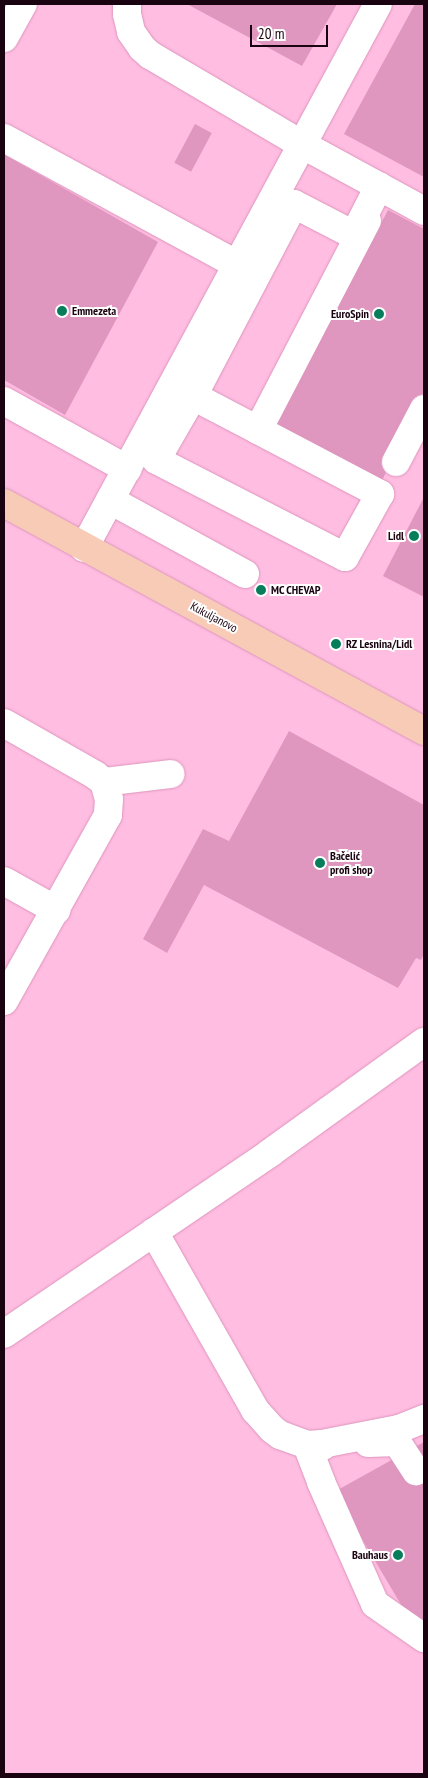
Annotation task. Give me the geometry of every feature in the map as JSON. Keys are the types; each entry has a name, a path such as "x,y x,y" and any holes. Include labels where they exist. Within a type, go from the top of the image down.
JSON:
{"main road":[{"name":"Kukuljanovo","path":"4,503 424,731"}],"street":[{"path":"4,38 23,4"},
{"path":"127,4 131,32 150,55 303,145 424,211"},
{"path":"183,391 380,494 345,557 156,460 183,391 238,265 378,4"},
{"path":"4,138 238,265"},
{"path":"84,548 127,469 183,391 294,204 354,235 381,188"},
{"path":"258,430 381,188"},
{"path":"4,401 127,469"},
{"path":"396,462 424,409"},
{"path":"110,500 245,574"},
{"path":"4,723 57,752 104,782 171,774"},
{"path":"4,1001 108,815 109,799 104,782"},
{"path":"4,881 56,910"},
{"path":"4,1334 154,1232 424,1042"},
{"path":"154,1232 255,1410 272,1429 280,1435 307,1445 337,1448 397,1442 416,1471"},
{"path":"307,1445 351,1440 399,1429 424,1419"},
{"path":"307,1445 321,1482 375,1604 424,1638"}],"shaded area":[{"path":"4,4 424,4 424,1774 4,1774"}],"building":[{"path":"187,4 337,4 302,66"},
{"path":"415,4 424,4 424,177 344,134"},
{"path":"195,124 212,133 191,172 174,163"},
{"name":"Emmezeta","path":"5,155 158,242 65,415 4,380"},
{"name":"EuroSpin","path":"388,210 424,229 424,400 380,484 274,429"},
{"name":"Lidl","path":"424,497 424,597 383,576"},
{"name":"Bačelić profi shop","path":"289,731 424,805 424,954 421,960 416,958 398,988 204,885 167,953 143,939 203,829 229,841"},
{"name":"Bauhaus","path":"424,1442 424,1630 409,1618 334,1492"}],"place":[{"name":"Emmezeta","path":"62,311"},
{"name":"EuroSpin","path":"379,314"},
{"name":"Lidl","path":"414,536"},
{"name":"MC CHEVAP","path":"261,590"},
{"name":"RZ Lesnina/Lidl","path":"336,644"},
{"name":"Bačelić profi shop","path":"320,863"},
{"name":"Bauhaus","path":"398,1555"}]}
